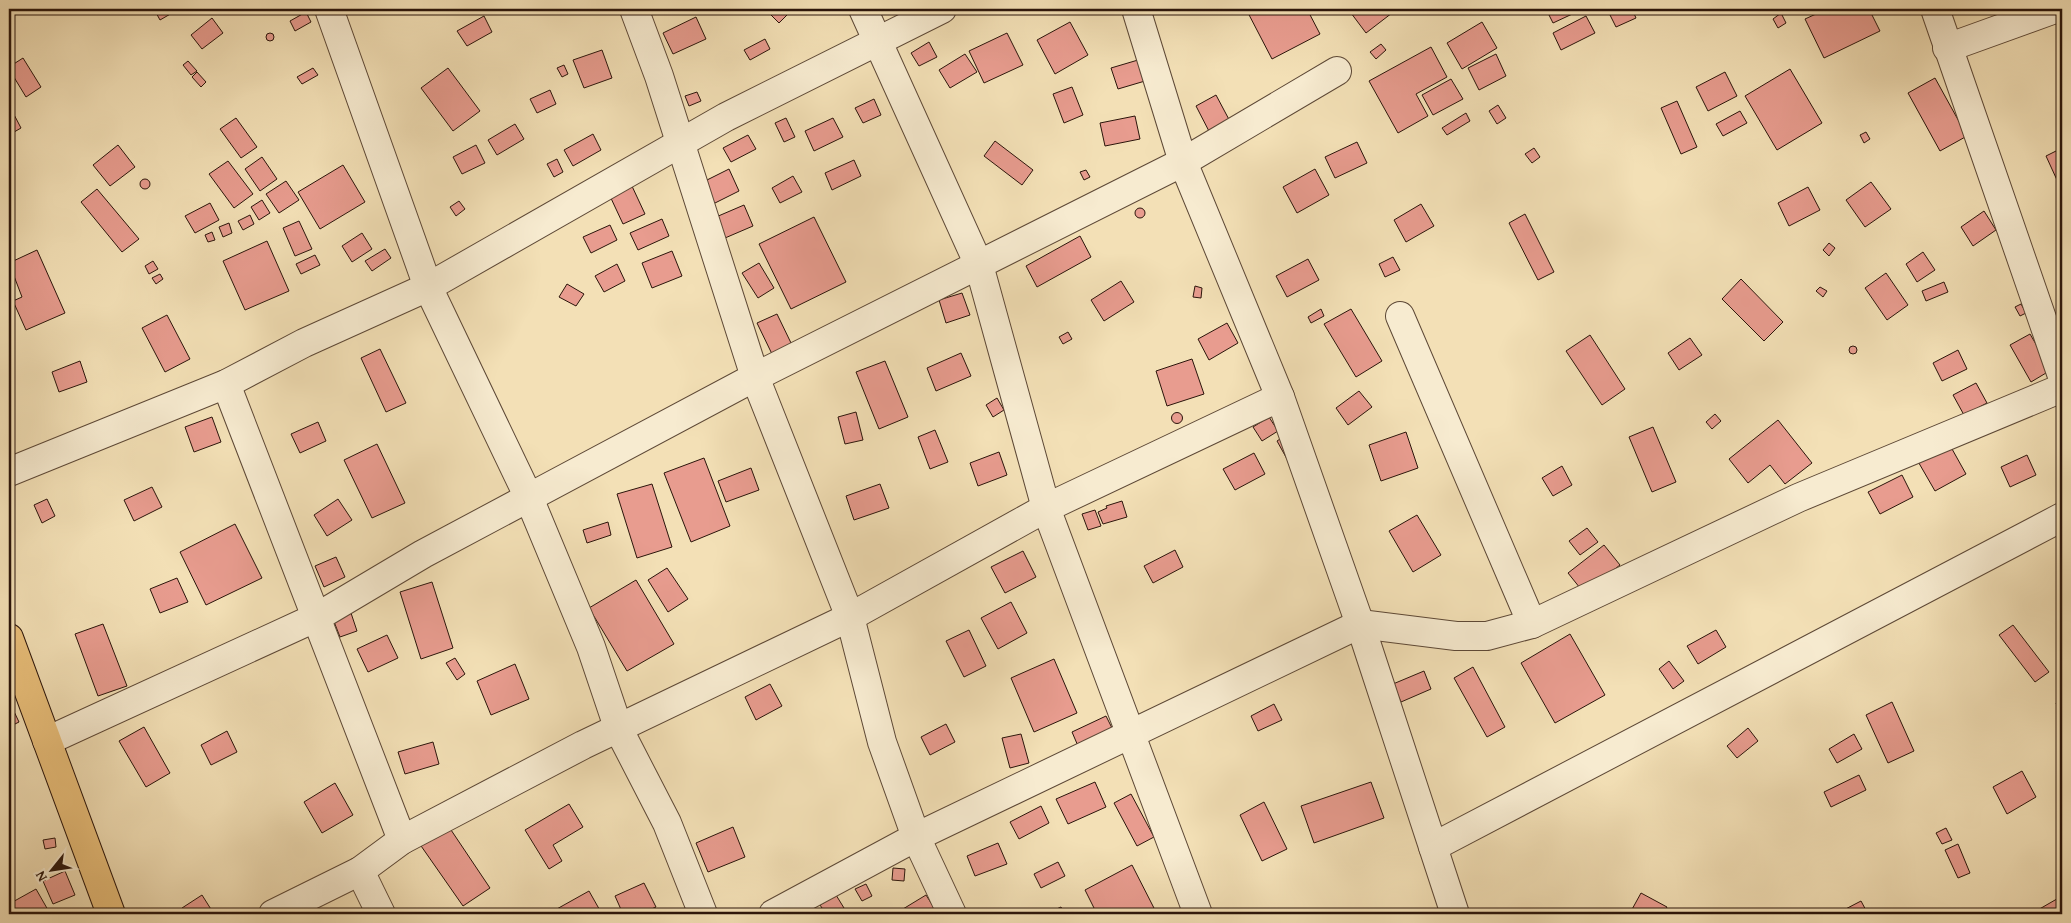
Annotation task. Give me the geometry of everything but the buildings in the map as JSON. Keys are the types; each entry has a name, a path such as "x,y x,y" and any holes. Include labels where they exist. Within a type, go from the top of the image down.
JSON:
{"highway":[{"path":"9,638 111,914"}],"street":[{"path":"329,9 428,287 528,498 591,647 620,730 667,823 702,914"},
{"path":"634,9 659,76 755,377 850,617 882,742 916,838 952,914"},
{"path":"863,9 979,265 1046,508 1198,914"},
{"path":"9,472 226,384 304,343 428,287 726,117 942,9"},
{"path":"1136,9 1183,162 1280,397 1360,624 1454,914"},
{"path":"1935,9 2062,376"},
{"path":"1947,48 2055,9"},
{"path":"47,741 317,617 423,554 755,377 1183,162 1337,71"},
{"path":"1400,316 1532,624"},
{"path":"226,384 402,840"},
{"path":"774,914 916,838 1360,624 1464,636 1487,636 1532,624 1798,498 2062,388"},
{"path":"273,914 360,871 402,840 583,745 620,730 850,617 1046,508 1280,397"},
{"path":"1433,847 2062,517"},
{"path":"360,871 381,914"}]}
